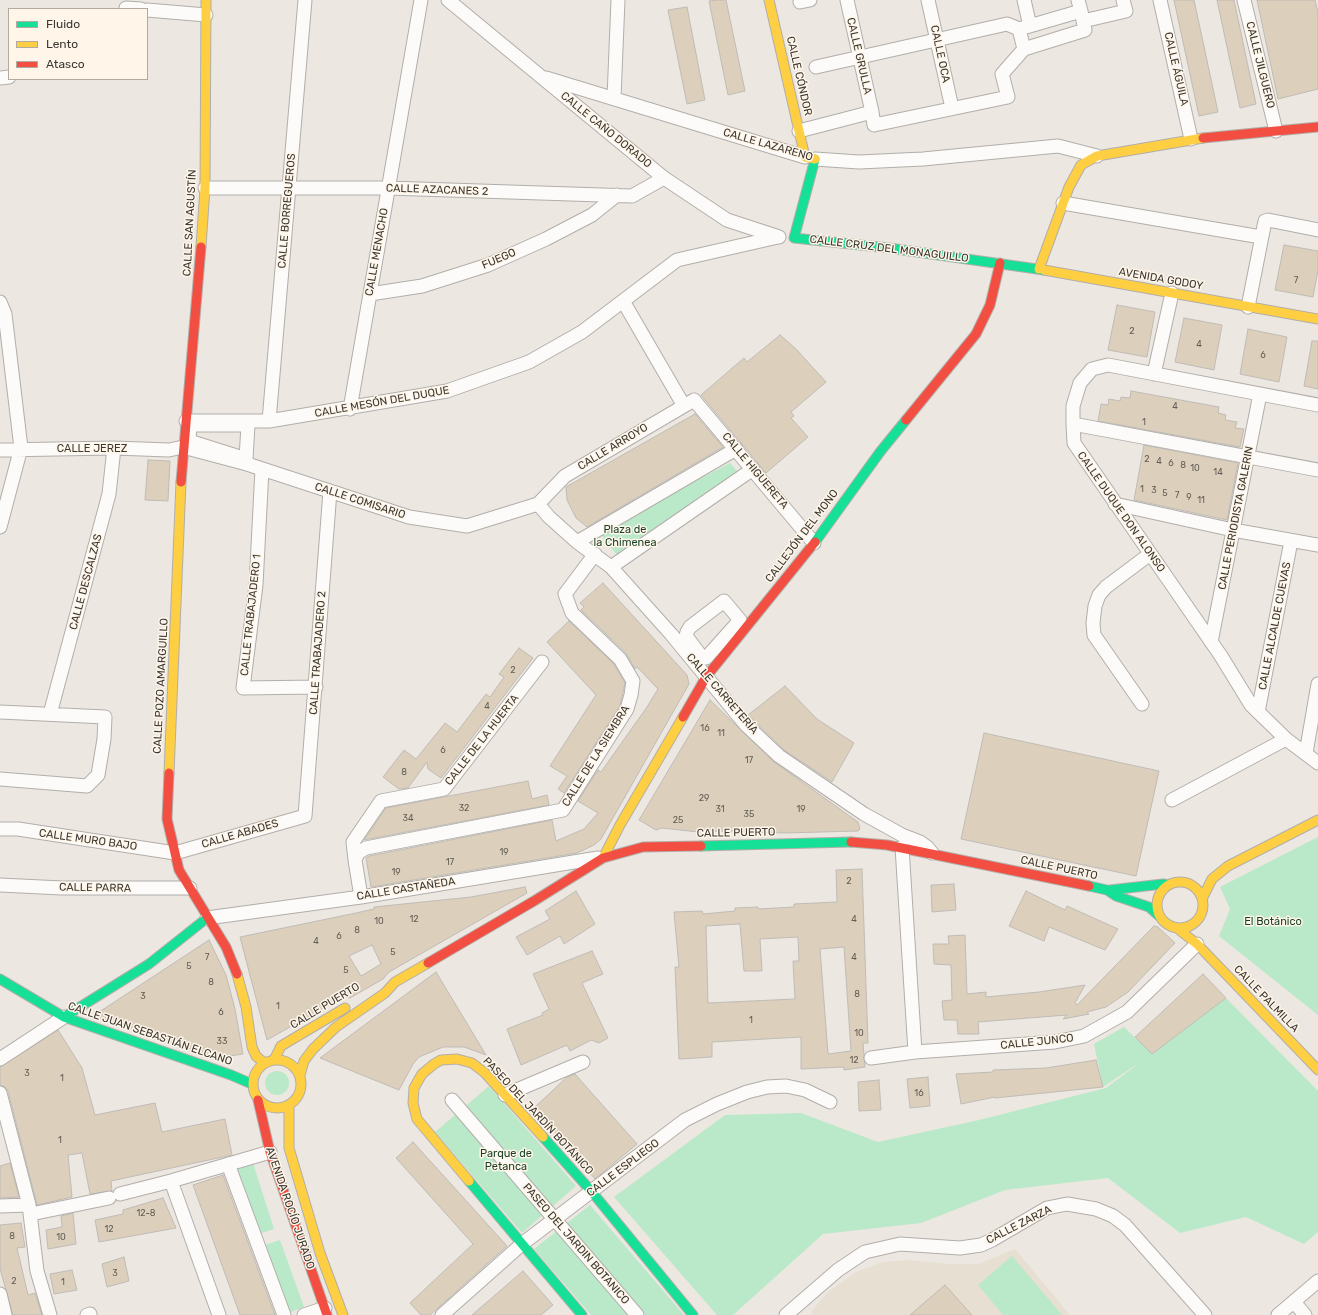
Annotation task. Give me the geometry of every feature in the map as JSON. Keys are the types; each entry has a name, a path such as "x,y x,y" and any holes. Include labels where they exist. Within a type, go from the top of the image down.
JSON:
{"street":[{"name":"CALLE SAN AGUSTÍN","path":"186,444 186,421 193,357 205,188 206,0"},
{"name":"CALLE BORREGUEROS","path":"269,421 305,0"},
{"name":"CALLE MENACHO","path":"350,409 421,0"},
{"name":"CALLE CAÑO DORADO","path":"448,0 664,178 727,220 778,237"},
{"path":"614,98 618,0"},
{"name":"CALLE CÓNDOR","path":"769,0 799,131 810,158"},
{"name":"CALLE GRULLA","path":"847,0 872,112"},
{"name":"CALLE OCA","path":"928,0 952,108"},
{"path":"1024,0 1024,49"},
{"path":"816,67 1007,24 1025,27 1081,11 1126,11 1123,0"},
{"name":"CALLE ÁGUILA","path":"1160,0 1191,139"},
{"name":"CALLE JILGUERO","path":"1244,0 1276,131"},
{"path":"126,6 136,8"},
{"path":"148,10 206,15"},
{"path":"799,131 872,112 874,125 1008,96 1002,74 1024,49 1085,30 1081,11"},
{"name":"CALLE LAZARENO","path":"541,76 810,158 859,162 923,159 1058,146 1097,156"},
{"path":"1039,269 1069,187 1081,165 1097,156 1191,139 1318,127"},
{"path":"794,238 810,158"},
{"name":"CALLE AZACANES 2","path":"205,188 388,188 632,196 664,178"},
{"name":"FUEGO","path":"370,294 422,286 488,265 546,239 585,218 617,195"},
{"path":"1063,203 1261,237"},
{"path":"1248,307 1263,224 1268,220 1318,230"},
{"name":"CALLE CRUZ DEL MONAGUILLO","path":"778,237 1000,263"},
{"name":"CALLE MESÓN DEL DUQUE","path":"186,421 269,421 350,409 448,391 529,362 582,332 677,260 778,237"},
{"name":"AVENIDA GODOY","path":"1000,263 1318,319"},
{"name":"CALLEJÓN DEL MONO","path":"603,858 620,825 706,677 814,543 880,452 976,334 990,305 1000,263"},
{"path":"1154,374 1172,293"},
{"name":"CALLE HIGUERETA","path":"623,301 689,403 736,449 814,543"},
{"path":"0,302 5,314 21,448 0,527"},
{"name":"CALLE DUQUE DON ALONSO","path":"1318,405 1108,365 1092,369 1080,383 1074,406 1073,424 1074,443 1211,642 1251,705 1286,739 1318,763"},
{"name":"CALLE PERIODISTA GALERIN","path":"1211,642 1260,394"},
{"name":"CALLE ARROYO","path":"538,504 565,476 689,403"},
{"path":"1073,424 1318,470"},
{"path":"190,425 248,425 246,458 186,444 190,425"},
{"name":"CALLE JEREZ","path":"0,450 21,448 114,448 169,450 186,444"},
{"name":"CALLE COMISARIO","path":"186,444 409,517 467,526 538,504"},
{"name":"CALLE POZO AMARGUILLO","path":"186,444 167,819 179,870 226,947 236,971 246,1007 252,1047 256,1056 264,1063"},
{"name":"CALLE DESCALZAS","path":"50,714 109,494 114,448"},
{"path":"577,542 736,449"},
{"name":"CALLE TRABAJADERO 1","path":"262,469 256,585 243,688 316,687"},
{"path":"611,567 753,469"},
{"name":"CALLE TRABAJADERO 2","path":"305,816 330,491"},
{"name":"CALLE CARRETERÍA","path":"538,504 549,517 577,542 611,567 671,634 746,725 779,756 864,814 902,835 927,846 932,853"},
{"path":"1116,504 1233,530 1318,545"},
{"name":"CALLE ALCALDE CUEVAS","path":"1258,712 1291,541"},
{"name":"CALLE DE LA SIEMBRA","path":"355,860 358,853 366,848 563,810 627,709 633,680 620,659 572,614 565,594 594,554"},
{"path":"1142,704 1094,635 1093,623 1095,606 1099,595 1106,587 1150,554"},
{"path":"671,634 728,592 752,620"},
{"name":"CALLE DE LA HUERTA","path":"355,860 353,842 381,801 444,789 542,662"},
{"path":"1306,753 1318,684"},
{"path":"0,712 105,717 104,739 98,775 87,786 0,779"},
{"path":"1172,800 1286,739"},
{"name":"CALLE ABADES","path":"175,853 305,816"},
{"path":"1202,897 1212,879 1228,866 1318,820"},
{"path":"620,825 625,838 643,847"},
{"name":"CALLE MURO BAJO","path":"0,829 18,829 175,853"},
{"name":"CALLE PUERTO","path":"274,1060 281,1046 381,986 395,982 534,901 603,858 643,847 855,842 902,847 1107,890 1163,884 1168,885"},
{"path":"902,847 915,1052"},
{"name":"CALLE CASTAÑEDA","path":"207,918 360,897 603,858"},
{"path":"355,860 360,897"},
{"path":"1206,872 1222,865 1228,866"},
{"path":"1195,876 1168,885 1163,889 1157,901 1159,916 1170,926 1184,928 1196,923"},
{"path":"1181,881 1195,886 1202,897 1203,911 1196,923 1197,944"},
{"name":"CALLE PARRA","path":"0,885 62,888 190,888"},
{"name":"CALLE PUERTO","path":"1107,890 1116,896 1148,906 1159,916"},
{"path":"0,1059 149,964 207,918"},
{"name":"CALLE PALMILLA","path":"1177,928 1197,944 1318,1070"},
{"name":"CALLE JUNCO","path":"871,1058 915,1052 1055,1042 1084,1036 1127,1012 1197,944"},
{"name":"CALLE JUAN SEBASTIÁN ELCANO","path":"0,979 64,1017 231,1075 252,1084"},
{"name":"CALLE PUERTO","path":"300,1075 304,1061 313,1049 336,1027 384,993 395,982"},
{"name":"PASEO DEL JARDÍN BOTÁNICO","path":"582,1315 417,1119 413,1103 414,1088 422,1074 434,1064 449,1059 465,1060 479,1067 592,1192 693,1315"},
{"path":"274,1060 290,1063 300,1075 301,1088 299,1095 290,1105 276,1108 270,1107 258,1100 252,1084 258,1069 264,1063 274,1060"},
{"path":"505,1095 584,1062"},
{"name":"CALLE ESPLIEGO","path":"442,1315 522,1244 685,1120 717,1104 747,1092 767,1087 786,1086 805,1090 830,1102"},
{"path":"0,1093 30,1210 37,1271 50,1315"},
{"name":"AVENIDA ROCÍO JURADO","path":"258,1100 270,1152 326,1312"},
{"name":"PASEO DEL JARDIN BOTANICO","path":"452,1100 637,1315"},
{"name":"AVENIDA ROCÍO JURADO","path":"290,1105 289,1148 320,1253 343,1315"},
{"path":"0,1206 30,1210 114,1196 270,1152"},
{"path":"228,1164 284,1315"},
{"path":"171,1181 219,1315"},
{"name":"CALLE ZARZA","path":"793,1313 838,1270 865,1252 900,1244 960,1248 981,1245 1047,1208 1067,1204 1096,1209 1113,1216 1124,1225 1206,1315"},
{"path":"1278,1315 1318,1281"},
{"path":"0,1294 5,1315"},
{"path":"1294,1302 1305,1315"},
{"path":"304,1315 326,1312"}],"shaded area":[{"path":"1015,1249 1070,1315 814,1315 811,1312 828,1292 856,1272 883,1262 907,1260 950,1264 979,1264"}],"green space":[{"name":"Plaza de la Chimenea","path":"730,463 737,471 620,559 599,532"},
{"name":"El Botánico","path":"1318,837 1318,1015 1219,936 1230,909 1220,887"},
{"path":"1226,998 1318,1091 1318,1232 1304,1244 1246,1217 1180,1233 1108,1178 1005,1190 921,1223 823,1234 733,1315 717,1315 614,1197 725,1115 801,1113 878,1142 979,1120 1106,1088 1142,1061 1103,1087 1094,1044 1124,1027 1152,1054"},
{"path":"277,1071 286,1074 289,1083 286,1092 277,1095 268,1092 265,1083 268,1074"},
{"name":"Parque de Petanca","path":"489,1086 576,1186 522,1233 435,1132"},
{"path":"253,1163 274,1229 256,1235 236,1169"},
{"path":"590,1205 684,1315 591,1315 534,1249"},
{"path":"280,1240 304,1307 286,1314 262,1246"},
{"path":"1012,1256 1062,1315 1003,1315 978,1285"}],"building":[{"path":"726,0 745,91 728,95 709,1"},
{"path":"1174,0 1194,0 1218,112 1199,116"},
{"path":"1217,0 1234,0 1256,104 1240,108"},
{"path":"1257,0 1315,0 1318,13 1318,89 1278,99"},
{"path":"687,7 705,100 687,104 668,10"},
{"path":"1284,245 1318,251 1318,270 1313,297 1275,290"},
{"path":"1117,305 1155,312 1147,357 1108,350"},
{"path":"1184,318 1222,325 1214,370 1175,362"},
{"path":"1248,329 1287,337 1279,382 1240,374"},
{"path":"780,335 796,349 826,382 791,412 794,416 791,418 808,437 766,473 701,395 744,358 747,362"},
{"path":"1312,341 1318,341 1318,389 1304,386"},
{"path":"1131,391 1219,407 1218,413 1226,415 1225,420 1237,422 1235,428 1244,429 1240,447 1098,421 1101,404 1108,405 1109,399 1120,401 1121,397 1130,398"},
{"path":"695,414 723,447 587,527 576,518 567,500 566,487"},
{"path":"1144,445 1238,463 1227,520 1134,500"},
{"path":"148,460 170,461 168,501 145,500"},
{"path":"603,583 687,675 689,684 601,839 594,845 577,853 371,887 366,858 369,856 552,820 556,841 584,829 598,813 578,801 598,770 601,772 658,689 637,667 635,669 626,653 581,610 584,607 580,603"},
{"path":"569,621 614,664 625,683 620,706 564,793 558,789 567,776 550,766 596,695 547,642"},
{"path":"519,648 533,658 441,778 428,769 427,762 408,788 399,789 383,777 404,750 416,759 445,723 457,732 486,694 490,697 504,677 499,674"},
{"path":"785,686 817,719 854,743 832,782 784,750 748,715"},
{"path":"710,700 774,762 858,822 860,829 858,831 784,833 724,831 698,832 662,828 656,830 639,820"},
{"path":"984,733 1159,771 1136,876 961,839"},
{"path":"528,781 532,799 547,795 549,805 364,840 386,808"},
{"path":"862,869 868,1043 863,1043 865,1067 844,1070 844,1067 801,1069 801,1037 712,1042 712,1057 679,1059 675,967 679,967 674,912 702,911 703,914 735,911 735,908 758,907 758,909 794,907 794,904 837,902 836,870","holes":["740,924 744,971 762,971 760,939 798,937 799,961 793,961 795,999 708,1003 706,926","844,947 851,1051 828,1054 820,949"]},
{"path":"954,884 956,910 932,912 931,885"},
{"path":"525,887 527,893 389,972 383,979 350,998 345,997 339,999 267,1040 240,937 374,909 374,907 471,897","holes":["372,945 381,964 361,976 349,956"]},
{"path":"576,891 595,924 564,944 560,936 527,955 516,937 550,919 545,911"},
{"path":"1026,891 1065,910 1067,906 1118,929 1105,950 1049,927 1044,941 1009,926"},
{"path":"1154,926 1158,927 1175,943 1128,992 1106,1007 1087,1012 1089,1014 1063,1019 1067,1015 978,1022 979,1034 958,1034 957,1020 944,1020 942,1001 952,1000 951,965 934,964 933,944 949,944 948,936 965,935 967,994 986,992 986,997 1039,992 1085,985 1075,1003 1077,1005"},
{"path":"209,940 226,975 235,1009 243,1054 217,1058 93,1016"},
{"path":"592,951 603,974 582,983 608,1038 599,1043 591,1040 570,1051 567,1045 521,1065 507,1029 543,1015 542,1013 549,1009 533,974"},
{"path":"436,972 486,1055 464,1047 443,1047 419,1057 413,1064 399,1090 320,1058"},
{"path":"1203,974 1226,998 1152,1054 1135,1037"},
{"path":"58,1030 82,1068 95,1115 155,1103 162,1132 225,1119 232,1155 111,1181 112,1191 90,1194 82,1153 68,1155 72,1197 37,1205 8,1091 5,1087 0,1085 0,1067"},
{"path":"1096,1060 1103,1087 995,1097 961,1104 956,1074 993,1072 993,1070 1046,1068"},
{"path":"575,1074 637,1144 595,1179 534,1108 567,1077"},
{"path":"928,1077 930,1106 910,1108 907,1079"},
{"path":"879,1080 881,1110 859,1111 858,1082"},
{"path":"413,1142 507,1246 430,1315 421,1315 410,1303 473,1244 396,1158"},
{"path":"10,1163 19,1197 0,1198 0,1166"},
{"path":"223,1175 275,1315 240,1315 193,1185"},
{"path":"163,1198 176,1228 99,1242 95,1220 123,1214 123,1210"},
{"path":"73,1213 76,1244 48,1249 46,1230 62,1227 61,1216"},
{"path":"21,1223 25,1247 17,1248 28,1295 35,1293 42,1315 13,1315 0,1269 0,1225"},
{"path":"124,1257 129,1281 107,1287 102,1264"},
{"path":"72,1270 77,1290 54,1294 50,1274"},
{"path":"523,1271 553,1305 541,1315 472,1315"},
{"path":"945,1285 972,1315 910,1315"}],"traffic: fast":[{"path":"815,159 794,238 889,248 1044,270"},
{"path":"815,542 880,452 906,420"},
{"path":"701,846 851,842"},
{"path":"1110,890 1163,884 1168,885"},
{"path":"1089,886 1107,890 1116,896 1149,907 1159,916"},
{"path":"64,1017 149,964 207,918"},
{"path":"0,979 64,1017 231,1075 252,1084"},
{"path":"543,1137 592,1192 693,1315"},
{"path":"469,1181 582,1315"}],"traffic: slow":[{"path":"201,247 205,188 206,0"},
{"path":"769,0 805,157 815,159"},
{"path":"1039,269 1069,187 1081,165 1097,156 1203,138"},
{"path":"1044,270 1318,319"},
{"path":"169,773 181,482"},
{"path":"603,858 620,825 683,717"},
{"path":"1203,897 1212,879 1228,866 1318,820"},
{"path":"1185,882 1197,888 1202,896 1203,905 1202,914 1197,922 1189,927 1175,928 1163,922 1158,914 1157,900 1163,888 1171,883 1185,882"},
{"path":"1177,928 1197,944 1318,1070"},
{"path":"300,1075 304,1061 313,1049 336,1027 385,993 395,982 428,963"},
{"path":"237,974 246,1007 252,1047 256,1056 264,1063"},
{"path":"274,1060 281,1046 345,1008"},
{"path":"469,1181 417,1119 413,1103 414,1088 422,1074 434,1064 441,1060 457,1059 472,1063 485,1073 543,1137"},
{"path":"272,1060 282,1060 294,1067 301,1079 301,1084 301,1089 294,1101 282,1108 272,1108 264,1104 257,1097 253,1089 253,1079 257,1071 264,1064 272,1060"},
{"path":"289,1105 289,1148 320,1253 343,1315"}],"traffic: jam":[{"path":"1203,138 1318,127"},
{"path":"181,482 201,247"},
{"path":"906,420 976,334 990,305 1000,263"},
{"path":"683,717 706,677 815,542"},
{"path":"169,773 167,819 179,870 226,947 237,974"},
{"path":"851,842 887,845 1089,886"},
{"path":"428,963 534,901 603,858 643,847 701,846"},
{"path":"258,1100 270,1152 327,1315"}]}
